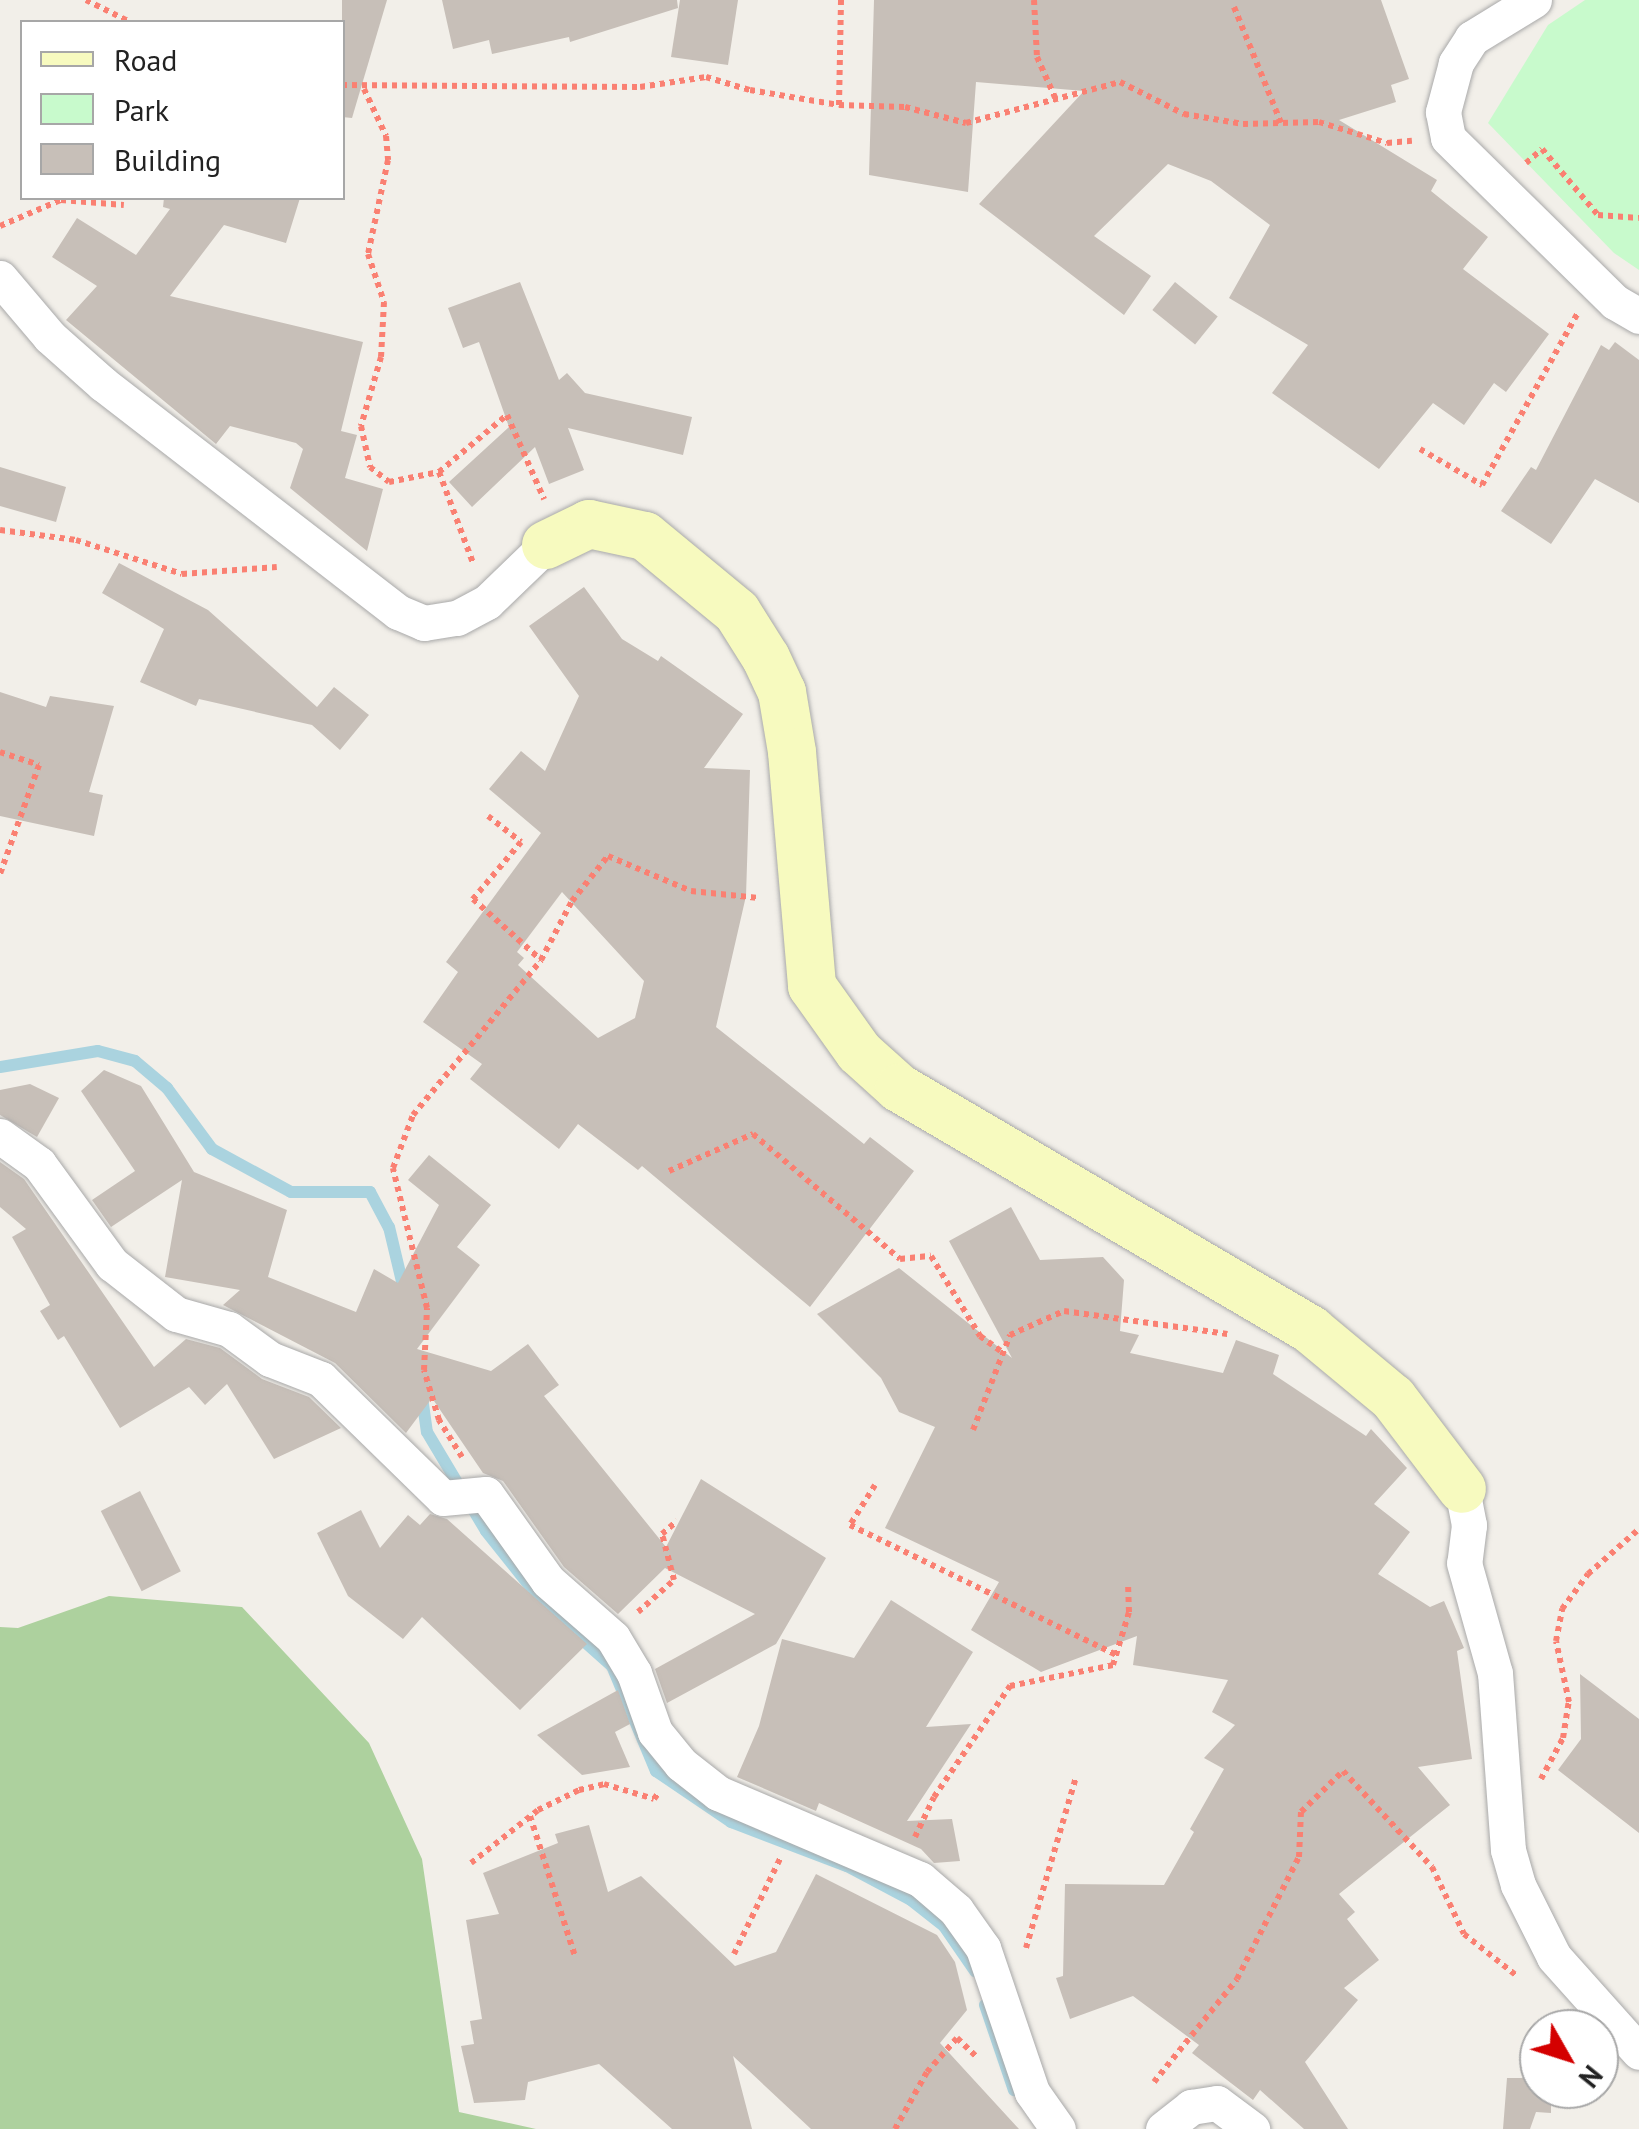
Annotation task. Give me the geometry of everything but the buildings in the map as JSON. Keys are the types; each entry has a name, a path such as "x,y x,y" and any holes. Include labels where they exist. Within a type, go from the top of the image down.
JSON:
{"street":[{"path":"1534,0 1472,38 1456,63 1443,112 1448,138 1595,283 1639,316"},
{"path":"0,278 50,337 103,384 398,612 424,623 457,618 487,602 553,540 589,524 645,536 736,612 782,692 810,974 823,1009 899,1088 1267,1304 1354,1362 1393,1398 1462,1489 1468,1525 1464,1563 1496,1673 1505,1807 1518,1884 1554,1957 1639,2052"},
{"path":"0,1136 39,1164 112,1264 176,1314 229,1329 270,1359 321,1379 443,1498 483,1497 548,1580 611,1636 670,1754 718,1793 900,1870 956,1910 983,1948 1008,2005 1032,2092 1058,2129"},
{"path":"1156,2113 1217,2103 1252,2129"}],"path":[{"path":"86,0 126,20"},
{"path":"839,105 841,0"},
{"path":"1034,0 1037,57 1056,102"},
{"path":"1234,7 1281,123"},
{"path":"345,86 364,89 640,87 706,77 839,105 906,107 966,123 1120,82 1184,114 1340,125 1387,143 1448,138"},
{"path":"364,89 386,136 388,160 368,254 384,302 384,326 361,426 374,476 389,482 439,472 507,415 553,540"},
{"path":"1496,187 1542,150 1598,215 1639,218"},
{"path":"0,226 61,200 124,204"},
{"path":"1420,448 1482,484 1595,283"},
{"path":"439,472 487,602"},
{"path":"0,530 76,540 182,574 334,562"},
{"path":"0,752 38,765 0,874"},
{"path":"488,816 521,842 473,900 542,960"},
{"path":"483,1497 439,1420 424,1370 428,1308 393,1168 414,1116 445,1070 542,960 572,901 608,856 691,891 731,899 805,896"},
{"path":"669,1171 753,1134 900,1259 931,1256 980,1336 1003,1353"},
{"path":"973,1430 1010,1335 1064,1311 1224,1336 1267,1304"},
{"path":"876,1485 850,1525 1116,1656"},
{"path":"611,1636 674,1580 662,1534 677,1521"},
{"path":"1505,1807 1526,1797 1554,1766 1564,1738 1570,1702 1556,1640 1562,1609 1588,1574 1639,1529"},
{"path":"900,1870 934,1798 1010,1686 1113,1665 1129,1612 1128,1583"},
{"path":"1156,2113 1154,2082 1237,1979 1299,1857 1301,1812 1343,1770 1432,1867 1464,1934 1524,1981 1576,1986"},
{"path":"1008,2005 1076,1777"},
{"path":"471,1863 530,1816 578,1790 604,1784 654,1799 663,1788"},
{"path":"530,1816 575,1956"},
{"path":"734,1954 781,1856"},
{"path":"895,2129 927,2072 957,2038 984,2068"}],"green space":[{"path":"1585,0 1639,0 1639,270 1614,253 1488,123 1548,25"},
{"path":"109,1596 242,1607 369,1743 422,1859 459,2112 536,2129 0,2129 0,1627 18,1628"}],"waterway":[{"path":"0,1067 98,1051 135,1061 167,1088 212,1149 291,1192 370,1192 389,1227 405,1294"},
{"path":"422,1397 427,1432 486,1531 548,1609 612,1666 656,1771 731,1822 847,1866 911,1900 944,1926 975,1971"},
{"path":"985,2005 1014,2090"}]}
